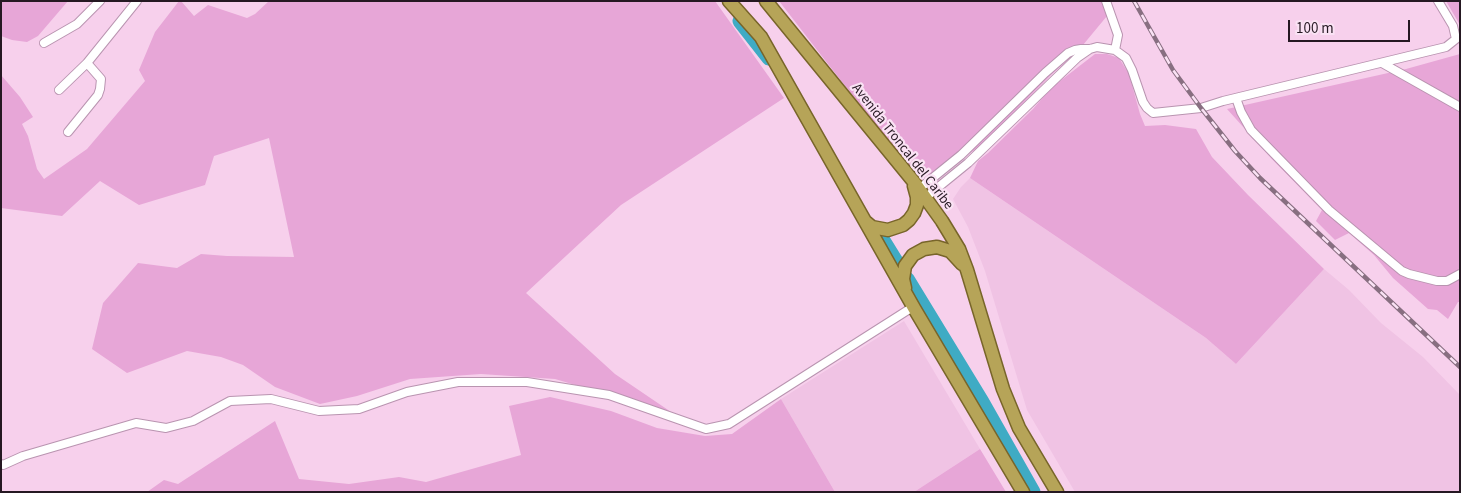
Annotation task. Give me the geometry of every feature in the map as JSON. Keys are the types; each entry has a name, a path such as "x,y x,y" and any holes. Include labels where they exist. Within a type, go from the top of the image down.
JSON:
{"highway":[{"path":"729,1 761,38 914,308 1023,492"},
{"name":"Avenida Troncal del Caribe","path":"766,1 919,190 959,248 1003,389 1019,428 1057,492"},
{"path":"866,222 872,227 888,230 903,225 914,213 919,190"},
{"path":"914,308 903,279 905,266 913,256 924,249 937,247 950,251 967,270"}],"street":[{"path":"44,43 77,24 100,1"},
{"path":"59,90 87,63 137,1"},
{"path":"1106,1 1118,35 1115,50"},
{"path":"919,190 961,155 1045,73 1068,54 1081,49 1097,47 1115,50 1126,58 1143,102 1153,113 1201,108 1446,48 1456,38 1453,26 1438,1"},
{"path":"919,190 968,163 1077,58 1090,49"},
{"path":"68,132 98,95 100,89 101,79 87,63"},
{"path":"1382,63 1460,107"},
{"path":"1236,98 1251,130 1329,210 1402,270 1409,274 1437,281 1447,281 1460,274"},
{"path":"1,464 3,465 23,456 136,423 166,428 193,421 230,401 271,399 320,411 359,409 407,392 458,382 526,382 609,395 706,430 729,424 914,308"}],"shaded area":[{"path":"1,1 68,1 38,36 27,42 1,36"},
{"path":"179,1 194,16 208,5 247,18 255,14 269,1 715,1 784,98 621,205 526,293 615,374 674,414 555,379 481,374 410,379 357,396 320,404 275,387 243,365 221,357 187,351 127,373 92,349 103,303 138,263 177,268 201,254 294,257 269,138 214,156 205,185 139,205 100,181 62,216 1,208 1,75 20,97 33,117 22,124 28,136 37,169 44,179 87,149 145,81 139,70 155,32"},
{"path":"779,1 1101,1 1107,16 1078,51 1051,75 980,147 922,181 877,127"},
{"path":"1446,1 1460,1 1460,25"},
{"path":"1095,54 1107,54 1119,58 1129,74 1145,126 1165,125 1196,129 1212,157 1324,269 1236,364 1206,338 970,178 978,161 1033,109 1051,88"},
{"path":"1460,54 1460,302 1458,302 1448,319 1437,310 1428,309 1393,278 1374,255 1349,233 1335,240 1316,221 1322,210 1271,158 1227,109 1406,69"},
{"path":"970,178 1206,338 1236,364 1324,269 1349,290 1381,323 1423,357 1460,395 1460,492 1075,492 1027,410 985,271 968,227 953,199"},
{"path":"904,321 980,449 914,492 835,492 781,399"},
{"path":"550,397 611,411 657,428 705,436 732,434 781,399 835,492 147,492 164,480 178,484 275,421 299,479 349,484 399,477 426,482 521,455 509,406"},
{"path":"980,449 1006,492 914,492"}],"waterway":[{"path":"740,21 769,58"},
{"path":"879,234 900,268"},
{"path":"907,279 982,402 1033,492"}],"railway":[{"path":"1134,1 1173,70 1235,151 1260,178 1460,367"}]}
